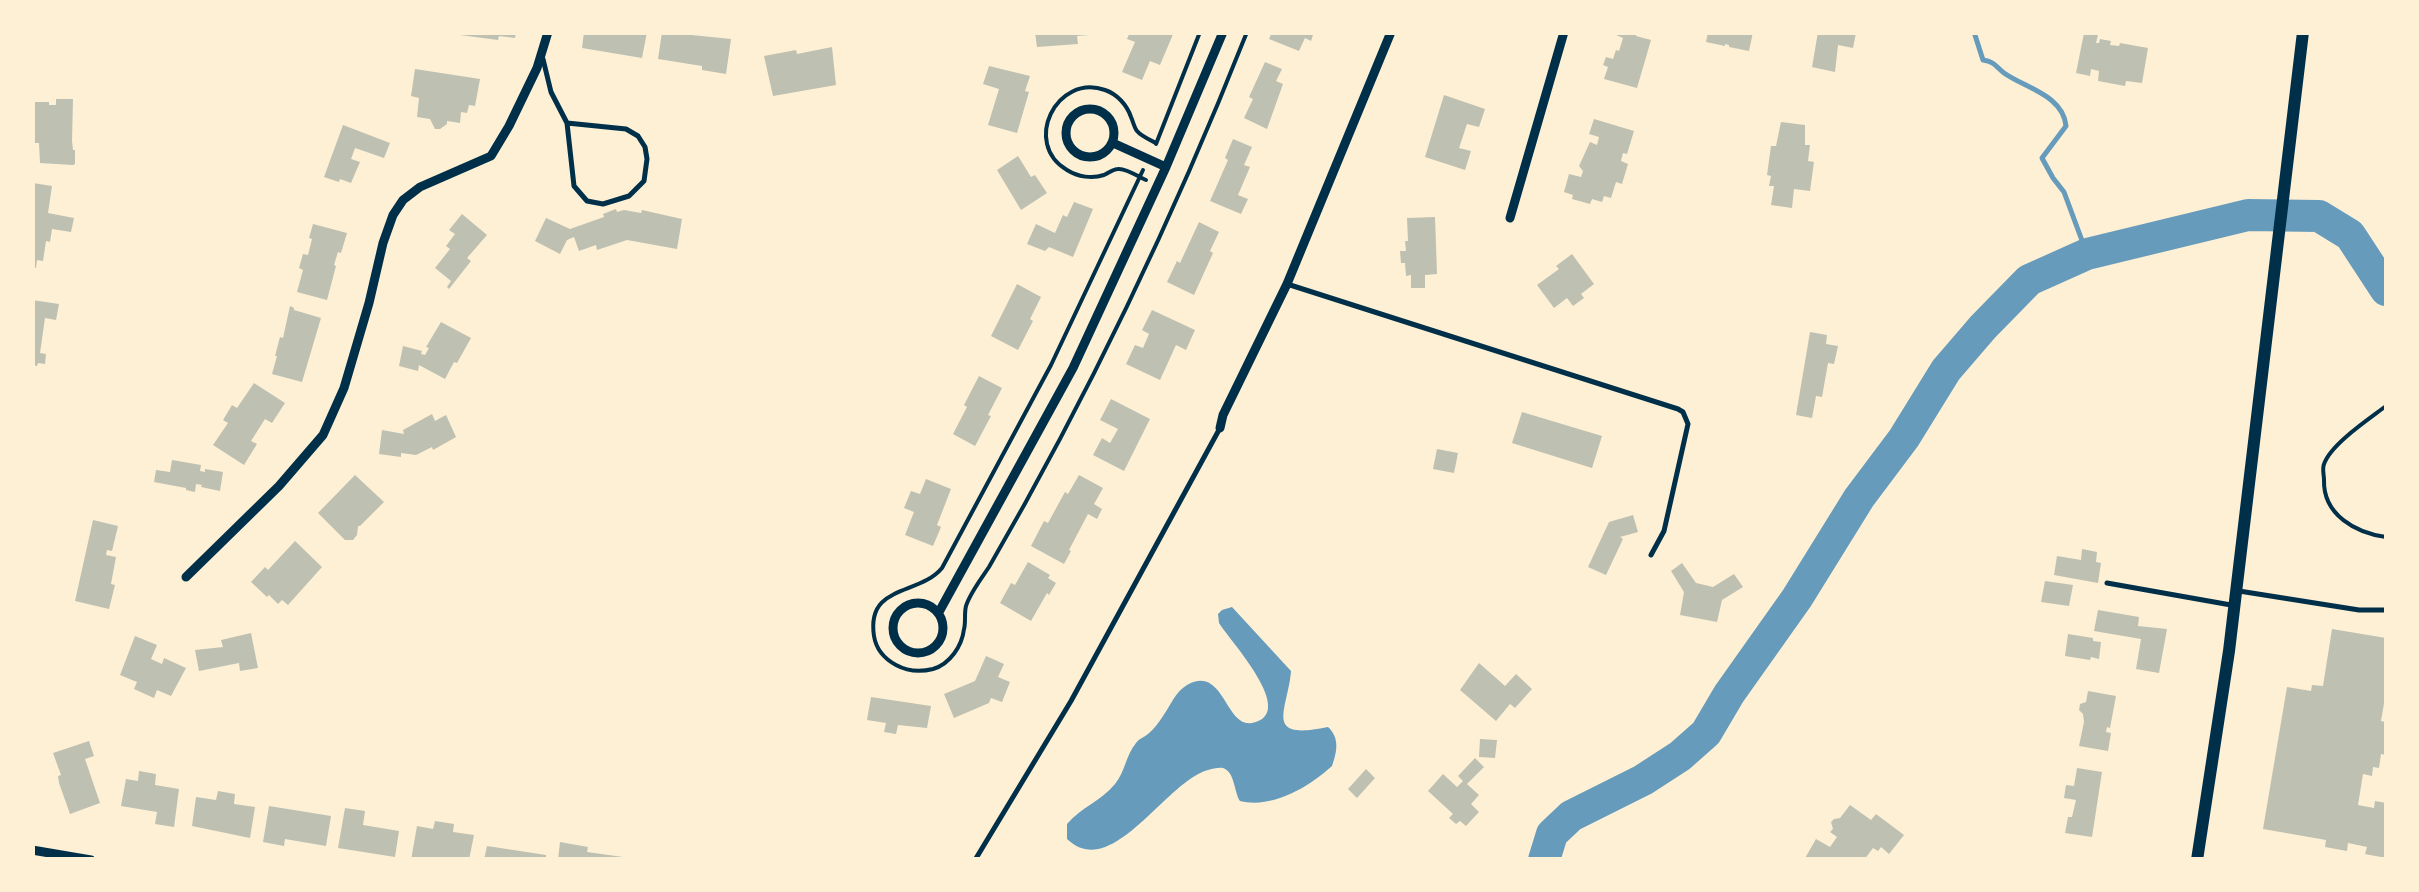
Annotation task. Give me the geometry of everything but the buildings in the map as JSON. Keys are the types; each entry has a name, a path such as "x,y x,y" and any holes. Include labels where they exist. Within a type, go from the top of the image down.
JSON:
{"main road":[{"path":"2197,860 2235,598 2303,32"}],"street":[{"path":"186,578 323,435 344,388 393,215 420,187 491,156 542,56 548,32"},
{"path":"939,612 925,603 902,608 893,630 900,645 924,653 938,644 944,628 939,612 1073,368 1223,32"},
{"path":"1220,428 1287,284 1391,32"},
{"path":"1510,218 1564,32"},
{"path":"1099,110 1114,128 1113,143 1094,158 1078,154 1067,142 1067,125 1077,112 1099,110"},
{"path":"1113,143 1166,167"},
{"path":"33,849 38,860"},
{"path":"33,849 91,860"}],"lane":[{"path":"542,56 552,92 567,123 574,186 587,201 604,204 629,196 644,181 646,146 638,136 626,129 567,123"},
{"path":"1287,284 1678,409 1688,424 1664,531 1650,555"},
{"path":"975,860 1071,701 1220,428"},
{"path":"2107,583 2386,610"}],"path":[{"path":"1146,180 1120,169 1087,177 1067,171 1049,151 1047,123 1055,104 1070,92 1098,88 1120,100 1130,112 1138,134 1156,144 1200,32"},
{"path":"2386,65 2386,90"},
{"path":"2386,406 2344,438 2324,464 2324,491 2340,520 2366,534 2386,537"}],"water":[{"path":"1232,607 1291,671 1284,710 1286,726 1294,730 1328,727 1332,731 1336,745 1332,766 1289,794 1252,803 1240,801 1227,770 1208,770 1191,778 1138,825 1102,848 1084,849 1067,839 1067,824 1115,784 1136,743 1154,728 1187,685 1209,683 1243,722 1265,717 1265,692 1219,623 1218,614"}],"waterway":[{"path":"1974,32 1983,60 2051,100 2063,115 2066,126 2042,158 2064,192 2087,254"},
{"path":"1544,860 1552,834 1571,816 1643,780 1706,733 1946,370 2029,280 2087,254 2248,215 2319,216 2350,235 2386,290"}]}
